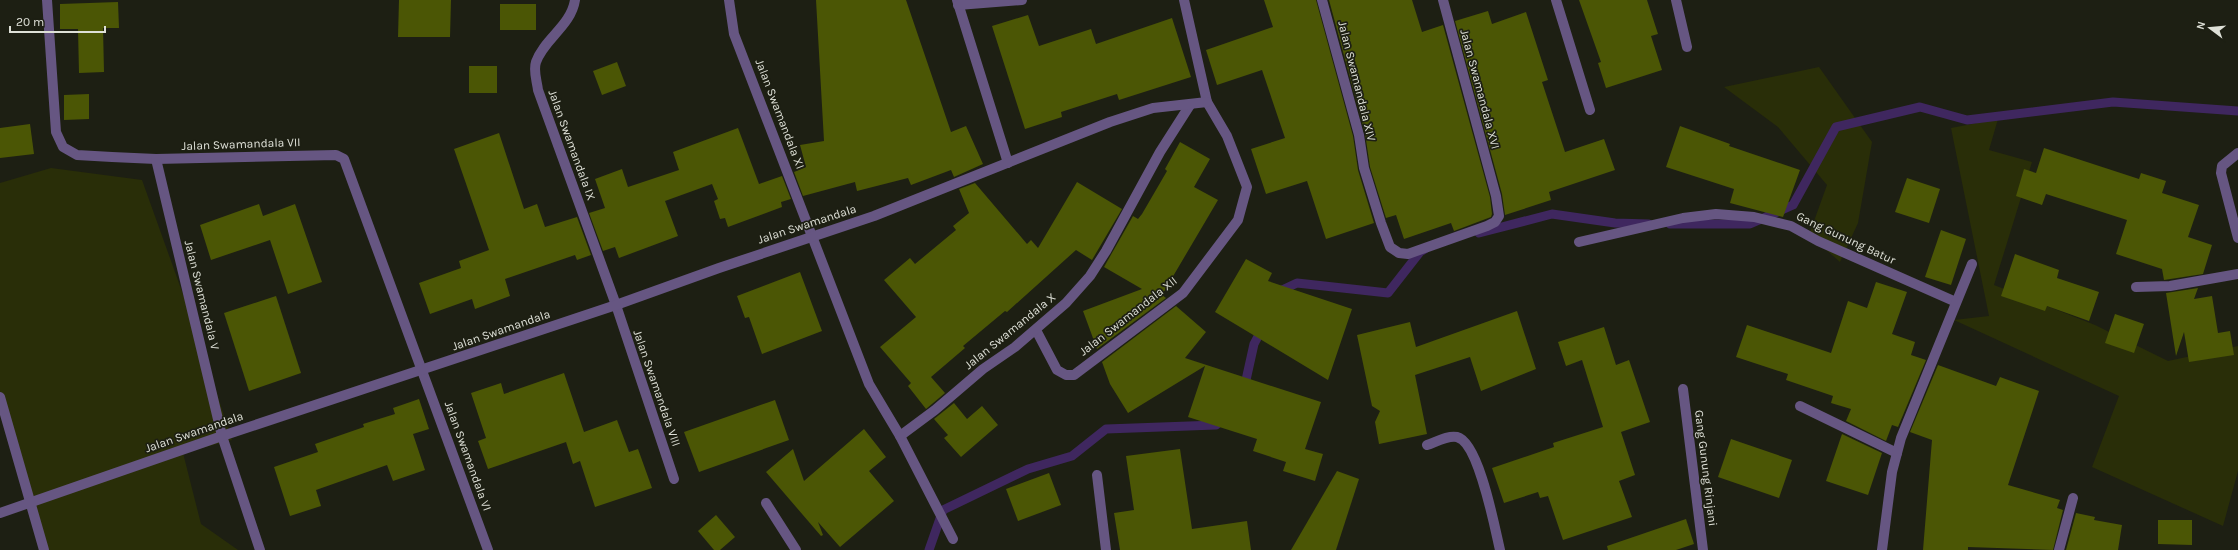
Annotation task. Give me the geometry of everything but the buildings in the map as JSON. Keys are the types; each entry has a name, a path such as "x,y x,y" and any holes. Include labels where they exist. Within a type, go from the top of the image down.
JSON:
{"street":[{"name":"Jalan Swamandala VII","path":"47,0 56,132 63,147 77,154 156,159 319,154 336,155 344,159 423,370"},
{"name":"Jalan Swamandala IX","path":"574,0 574,7 561,29 536,62 535,73 538,90 616,305"},
{"name":"Jalan Swamandala XI","path":"729,0 734,34 814,235"},
{"path":"1008,163 957,3 1022,0"},
{"name":"Jalan Swamandala XII","path":"1036,330 1057,370 1066,375 1074,375 1183,293 1238,220 1247,187 1227,136 1207,102 1184,0"},
{"name":"Jalan Swamandala XIV","path":"1322,0 1359,135 1364,168 1390,247 1399,253 1416,251 1495,222 1499,216 1492,184"},
{"name":"Jalan Swamandala XVI","path":"1443,0 1492,184"},
{"path":"1556,0 1590,110"},
{"path":"1676,0 1687,47"},
{"name":"Jalan Swamandala","path":"0,513 222,436 616,305 814,235 874,216 1079,133 1152,108 1207,102"},
{"name":"Jalan Swamandala X","path":"900,436 1036,330 1066,303 1090,276 1134,201 1160,152 1190,105"},
{"path":"2238,153 2222,166 2221,173 2238,238"},
{"name":"Jalan Swamandala V","path":"156,159 222,436 260,550"},
{"name":"Gang Gunung Batur","path":"1579,242 1683,218 1716,214 1754,217 1791,226 1826,244 1956,302"},
{"path":"814,235 870,384 900,436 953,539"},
{"path":"1882,550 1892,472 1901,438 1972,264"},
{"path":"2136,287 2170,286 2238,274"},
{"name":"Jalan Swamandala VIII","path":"616,305 674,479"},
{"name":"Jalan Swamandala VI","path":"423,370 488,550"},
{"name":"Gang Gunung Rinjani","path":"1683,389 1703,550"},
{"path":"0,397 44,550"},
{"path":"1800,406 1897,452"},
{"path":"1427,445 1450,437 1458,437 1468,446 1489,503 1500,550"},
{"path":"1097,475 1106,550"},
{"path":"2059,550 2073,498"},
{"path":"766,503 796,550"}],"green space":[{"path":"1819,67 1872,142 1858,223 1840,262 1809,235 1827,185 1778,127 1724,87"},
{"path":"1998,119 1989,150 2032,162 1994,285 2095,325 2168,361 2238,346 2238,471 2223,526 2092,467 2119,396 1954,320 1989,316 1951,128"},
{"path":"51,168 142,180 199,339 232,440 183,453 201,524 238,550 47,550 0,408 0,183"}],"waterway":[{"path":"1670,224 1750,224 1793,205 1836,127 1920,107 1967,120 2113,102 2238,111"},
{"path":"1479,233 1552,214 1615,223 1649,224"},
{"path":"1280,295 1282,290 1297,283 1388,293 1420,252 1425,249"},
{"path":"1244,389 1254,344 1263,327"},
{"path":"929,550 943,510 1028,469 1072,456 1106,429 1216,425 1223,419"}]}
